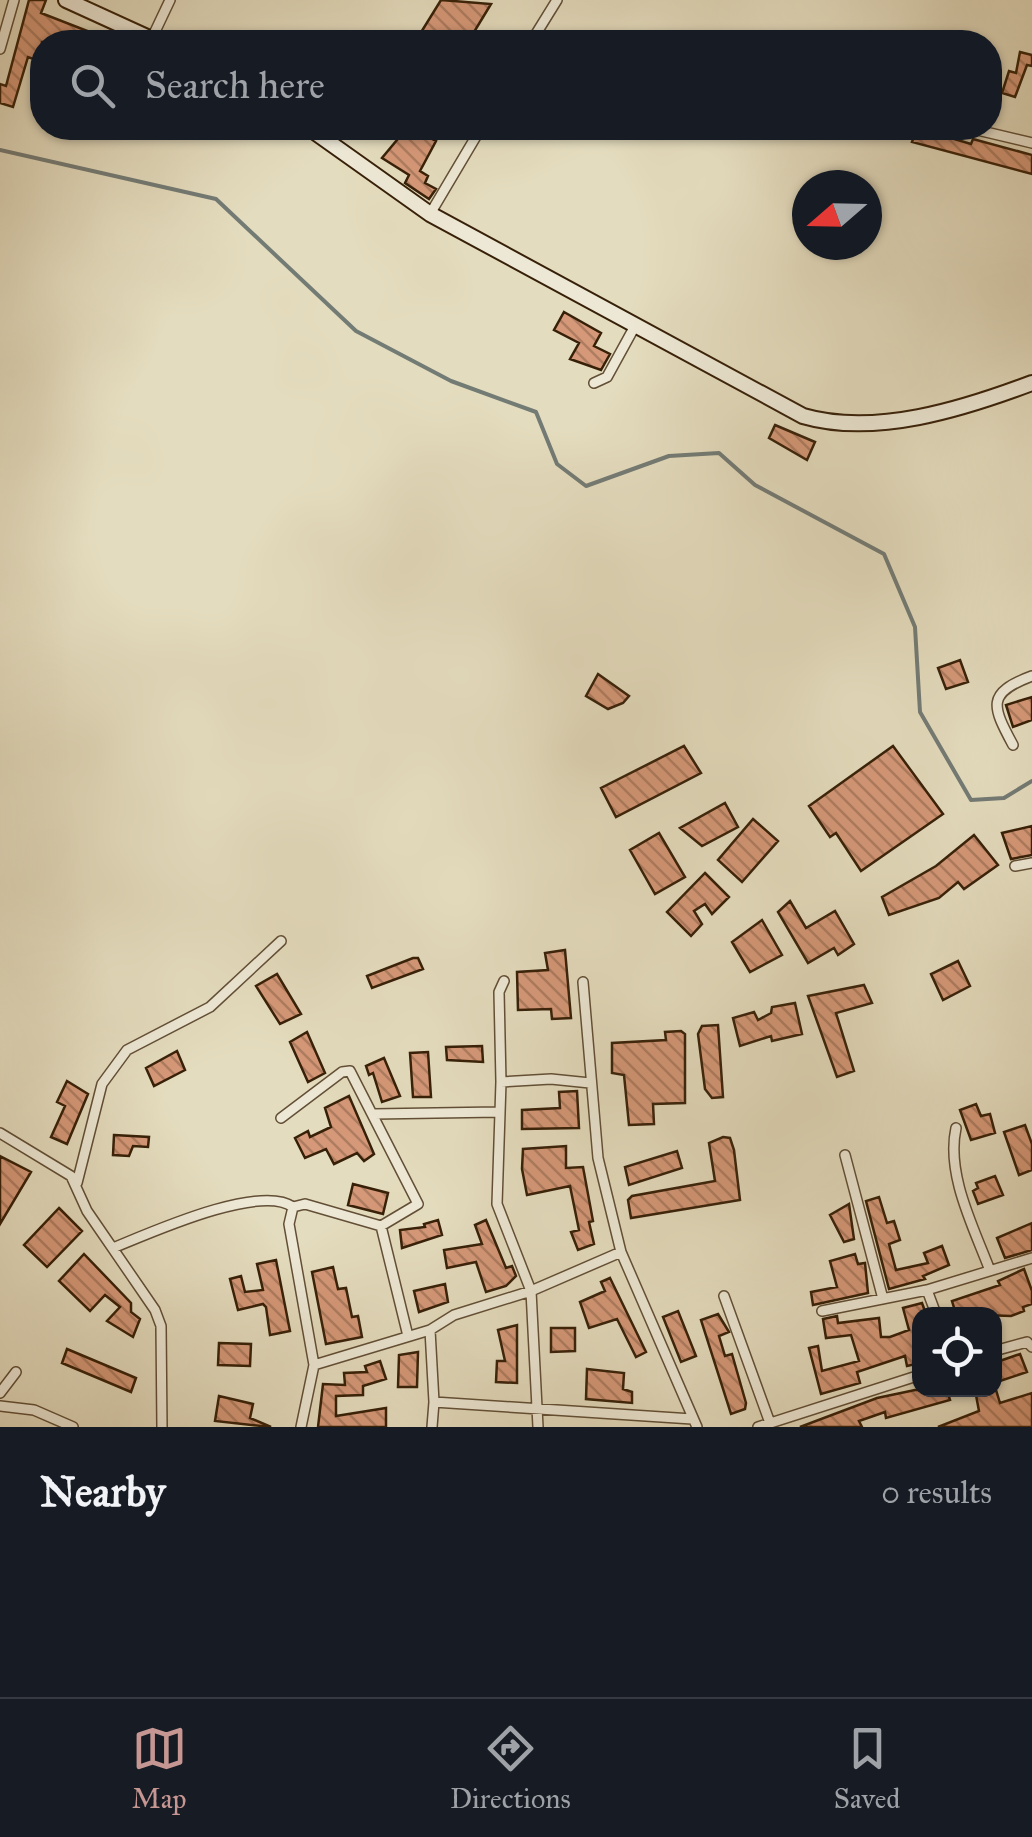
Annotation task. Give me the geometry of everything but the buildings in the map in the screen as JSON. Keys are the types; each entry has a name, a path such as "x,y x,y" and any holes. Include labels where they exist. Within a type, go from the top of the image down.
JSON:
{"street":[{"path":"0,49 14,0"},
{"path":"66,0 133,30"},
{"path":"159,30 170,0"},
{"path":"538,30 557,0"},
{"path":"1002,136 1032,143"},
{"path":"326,140 430,214 803,416 834,425 868,424 934,411 1032,384"},
{"path":"430,214 474,140"},
{"path":"594,384 607,376 635,326"},
{"path":"1012,745 996,713 996,701 1007,685 1032,676"},
{"path":"1015,866 1032,862"},
{"path":"162,1427 162,1326 87,1211 77,1183 102,1084 127,1050 210,1006 281,942"},
{"path":"504,981 499,992 497,1204 532,1291 538,1427"},
{"path":"434,1402 695,1423 621,1252 598,1158 583,982"},
{"path":"113,1248 168,1225 271,1197 293,1206 304,1204 381,1226 418,1204 350,1071 342,1072 281,1118"},
{"path":"501,1082 590,1082"},
{"path":"374,1114 498,1112"},
{"path":"956,1128 952,1148 956,1171 989,1268"},
{"path":"0,1134 77,1183"},
{"path":"845,1155 882,1299"},
{"path":"293,1206 288,1224 314,1365 301,1427"},
{"path":"381,1226 408,1336"},
{"path":"314,1365 430,1330 454,1315 532,1291 621,1252"},
{"path":"822,1312 856,1308 927,1290 1032,1258"},
{"path":"927,1290 933,1307"},
{"path":"724,1296 770,1423"},
{"path":"430,1330 432,1427"},
{"path":"1002,1349 1026,1342 1032,1347"},
{"path":"0,1393 16,1372"},
{"path":"758,1427 912,1378"},
{"path":"0,1406 34,1410 73,1427"}],"waterway":[{"path":"0,150 216,199 356,331 451,381 536,412 557,464 586,486 669,456 719,453 755,485 884,554 915,627 920,712 971,800 1004,798 1032,781"}]}
